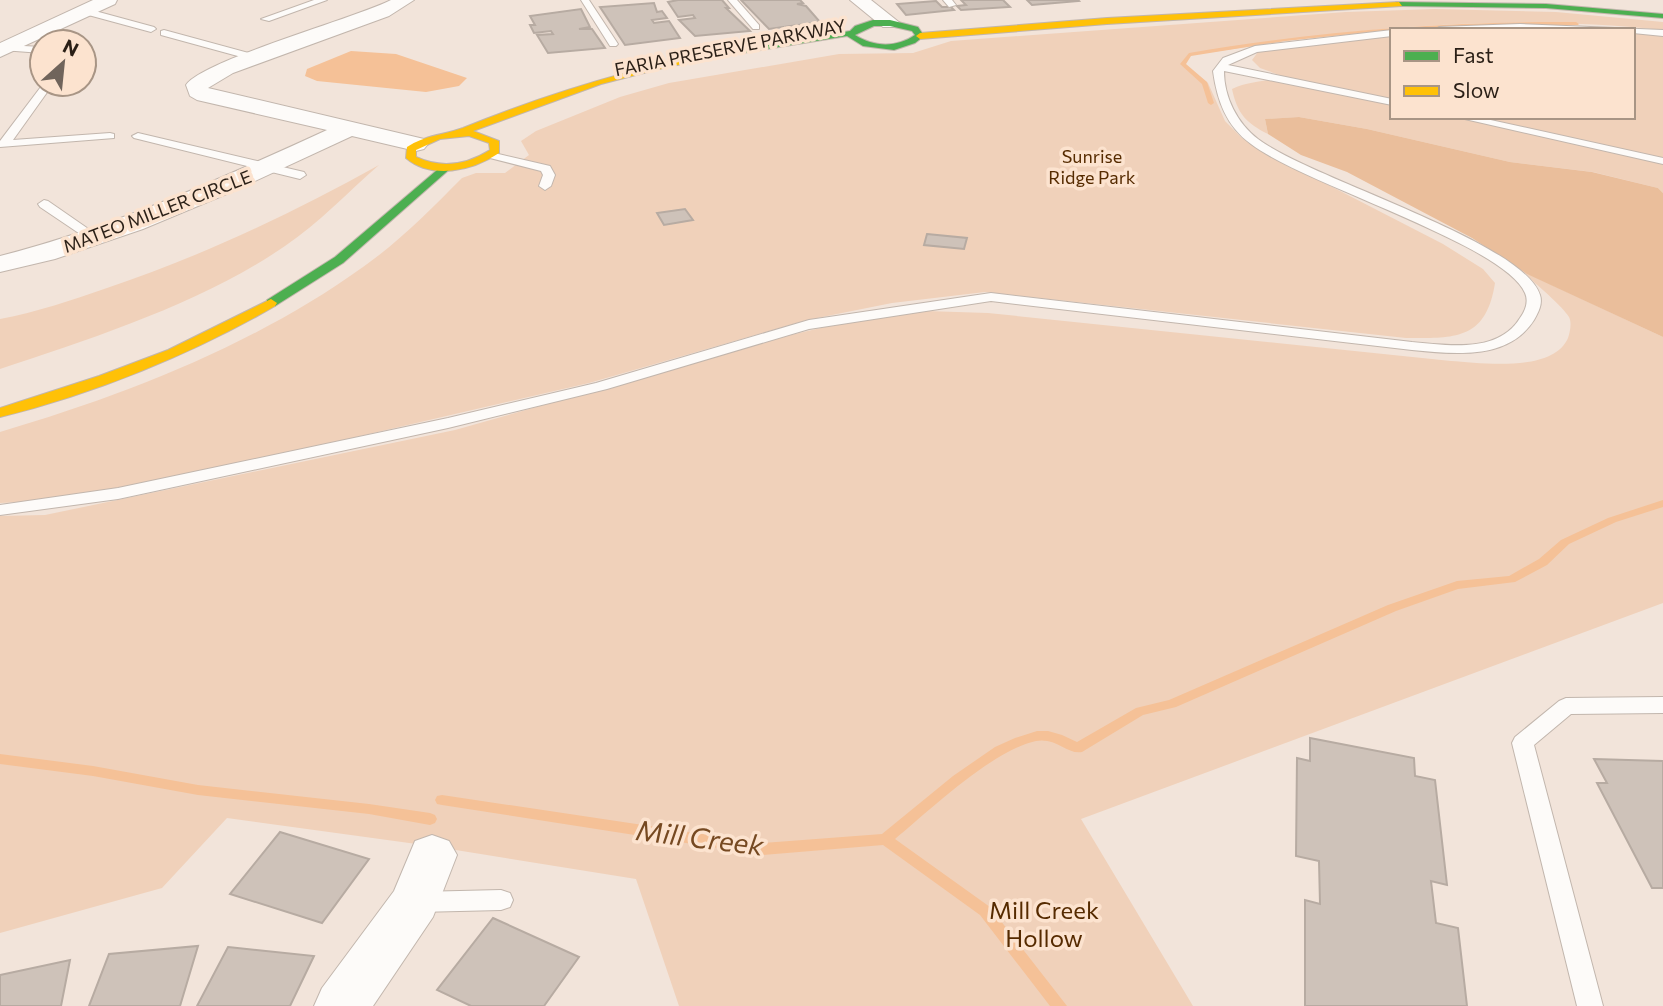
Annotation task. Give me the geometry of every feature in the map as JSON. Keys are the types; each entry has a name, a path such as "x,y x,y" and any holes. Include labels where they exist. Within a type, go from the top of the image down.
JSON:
{"street":[{"path":"2,49 108,0"},
{"path":"0,413 112,377 245,319 339,260 447,167 348,129 205,95 198,91 197,85 204,79 382,12 405,0"},
{"path":"859,0 906,28 1300,0"},
{"path":"1573,0 1663,8"},
{"path":"852,30 870,24 906,28 1067,23 1434,3 1546,6 1663,16"},
{"path":"852,30 879,46 902,45 906,28"},
{"name":"FARIA PRESERVE PARKWAY","path":"458,133 530,103 613,76 852,30"},
{"name":"FARIA PRESERVE PARKWAY","path":"447,167 467,165 492,148 505,131 536,116 621,87 722,66 852,30"},
{"name":"MATEO MILLER CIRCLE","path":"0,264 48,253 161,213 348,129"},
{"path":"401,176 416,153 434,136 458,133 480,135 492,148"},
{"path":"341,1006 423,878"}],"lane":[{"path":"266,19 323,0"},
{"path":"585,0 613,44"},
{"path":"732,0 756,27"},
{"path":"83,11 151,29"},
{"path":"1493,28 1558,28"},
{"path":"1635,30 1663,33"},
{"path":"164,33 256,58"},
{"path":"0,510 92,499 404,435 578,393 783,331 889,309 926,307 991,297 1457,350 1487,347 1511,338 1528,320 1534,305 1532,291 1516,272 1416,218 1300,167 1254,142 1236,126 1226,109 1218,71 1227,60 1255,49 1390,33"},
{"path":"2,49 28,50"},
{"path":"1221,67 1390,102"},
{"path":"2,144 37,98"},
{"path":"1470,119 1663,161"},
{"path":"2,144 110,136"},
{"path":"138,136 300,175"},
{"path":"492,148 546,169 549,175 545,186"},
{"path":"44,204 94,237"},
{"path":"1590,1006 1523,743 1566,706 1663,705"},
{"path":"423,878 501,900"}],"green space":[{"name":"Sunrise Ridge Park","path":"1435,9 1556,12 1663,22 1663,30 1547,23 1390,28 1198,54 1187,56 1184,60 1187,67 1208,83 1225,121 1242,138 1443,244 1483,269 1495,283 1491,302 1476,326 1465,332 1439,338 1406,338 985,292 892,303 807,320 589,383 300,450 57,500 0,503 0,432 142,384 189,365 279,320 322,295 377,257 462,178 476,173 505,173 529,155 521,141 536,131 620,97 669,83 839,54 913,53 951,41 1346,12"},
{"path":"1635,32 1663,34 1663,193 1658,188 1593,172 1510,162 1367,129 1299,117 1265,119 1268,134 1244,116 1232,89 1282,76 1260,68 1252,60 1258,52 1390,35 1390,119 1635,119"},
{"path":"379,165 298,237 220,284 147,317 0,369 0,319 68,301 212,248"},
{"name":"Mill Creek Hollow","path":"1522,271 1663,337 1663,603 1081,819 1193,1006 679,1006 636,879 431,846 227,818 162,888 0,933 0,516 45,515 455,430 795,334 872,316 926,311 988,313 1451,361 1498,364 1533,361 1548,357 1560,349 1568,338 1570,322 1560,306"}],"shaded area":[{"path":"351,51 396,54 467,78 459,86 426,92 317,81 305,76 307,69"},
{"path":"1299,117 1367,129 1510,162 1592,172 1658,188 1663,193 1663,337 1527,274 1472,238 1347,172 1301,155 1268,134 1265,119"}],"building":[{"path":"722,0 729,8 726,8 750,31 695,36 679,20 695,18 693,15 678,17 668,2"},
{"path":"741,0 800,0 803,3 797,4 806,6 820,22 769,29"},
{"path":"961,0 1003,0 1010,7 961,10 957,6 966,5"},
{"path":"1027,0 1078,0 1079,1 1032,5"},
{"path":"936,1 942,7 951,7 954,10 906,15 897,4"},
{"path":"654,3 657,12 662,11 667,18 652,20 654,23 669,21 680,38 625,45 600,7"},
{"path":"581,9 590,27 579,29 592,29 605,48 548,53 537,35 553,34 551,31 534,33 530,25 535,25 530,16"},
{"path":"685,209 693,220 664,225 657,213"},
{"path":"927,234 967,238 964,249 924,245"},
{"path":"1310,738 1414,758 1415,776 1435,780 1447,885 1431,881 1436,923 1458,928 1467,1006 1305,1006 1305,900 1320,904 1319,861 1296,856 1297,758 1310,761"},
{"path":"1594,759 1663,761 1663,888 1652,888 1597,783 1607,783"},
{"path":"280,832 369,859 322,923 230,894"},
{"path":"493,918 579,957 544,1006 471,1006 437,990"},
{"path":"198,946 180,1006 89,1006 109,954"},
{"path":"228,947 314,956 290,1006 197,1006"},
{"path":"70,960 61,1006 0,1006 0,975"}],"waterway":[{"path":"1398,28 1479,24 1576,24"},
{"path":"1211,103 1205,83 1183,64 1189,55 1285,40 1390,28"},
{"path":"885,839 958,779 1020,741 1048,736 1077,748 1140,711 1172,704 1392,608 1457,585 1511,579 1543,562 1565,542 1612,520 1663,503"},
{"path":"0,759 93,771 198,790 369,809 430,819"},
{"name":"Mill Creek","path":"442,800 763,849 885,839"},
{"name":"Mill Creek","path":"885,839 985,911 1059,1006"}],"traffic: fast":[{"path":"1399,4 1546,6 1663,16"},
{"path":"873,23 890,23 915,29 920,36 903,45 885,48 867,44 850,35 858,28 873,23"},
{"path":"742,50 851,33"},
{"path":"271,303 339,260 447,167"}],"traffic: slow":[{"path":"920,36 1107,21 1399,4"},
{"path":"458,133 597,82 667,64 742,50"},
{"path":"470,133 494,141 495,151 476,162 443,168 411,158 411,149 432,138 446,134 470,133"},
{"path":"0,413 173,353 271,303"}]}
